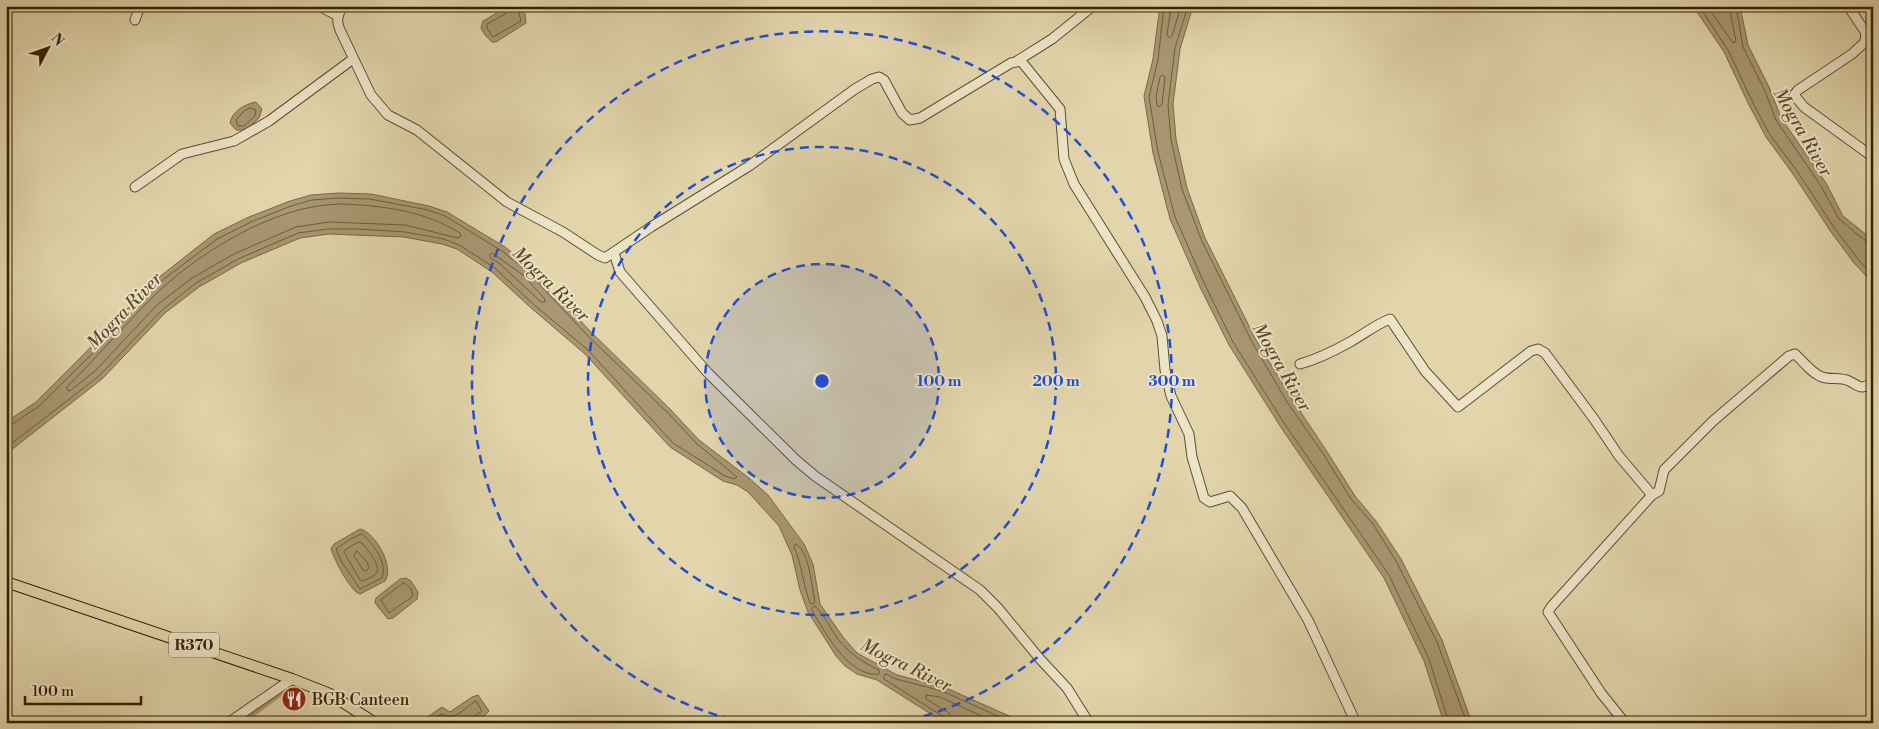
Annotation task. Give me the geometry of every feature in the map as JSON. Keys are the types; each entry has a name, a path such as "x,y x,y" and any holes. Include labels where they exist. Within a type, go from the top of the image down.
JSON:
{"main road":[{"name":"R370","path":"6,582 292,679 330,694 375,723"}],"street":[{"path":"135,20 140,6"},
{"path":"319,6 338,16"},
{"path":"344,6 338,16 337,23 371,95 388,115 422,134 507,202 563,232 605,258 748,166 855,89 872,79 879,77 884,80 902,113 910,120 920,118 1052,39 1093,6"},
{"path":"1848,6 1866,33 1865,42 1852,54 1798,90 1794,95 1804,108 1873,157"},
{"path":"135,187 182,154 234,141 269,121 354,59"},
{"path":"1017,61 1025,64 1060,109 1064,159 1071,178 1145,297 1157,321 1162,336 1165,370 1171,396 1188,434 1192,457 1204,498 1210,502 1230,496 1242,508 1308,620 1356,723"},
{"path":"614,253 620,272 708,373 796,460 815,476 980,590 998,608 1040,659 1067,688 1089,723"},
{"path":"1300,364 1330,353 1376,325 1390,319 1426,371 1458,407 1531,351 1538,349 1545,353 1619,456 1652,495"},
{"path":"1625,723 1601,693 1548,612 1652,495 1659,491 1664,470 1713,421 1789,356 1795,354 1812,372 1820,377 1848,380 1857,387 1865,387 1873,382"},
{"path":"228,723 292,679"}],"water":[{"path":"509,6 521,6 525,14 526,23 496,42 492,42 481,28 483,21"},
{"path":"1160,6 1193,6 1180,49 1173,104 1176,139 1187,188 1205,238 1256,340 1292,399 1355,496 1376,521 1401,559 1442,640 1472,723 1444,723 1424,661 1384,578 1280,426 1229,345 1200,287 1170,219 1153,153 1144,96 1153,59"},
{"path":"1693,6 1740,6 1748,45 1770,89 1781,118 1826,183 1843,216 1873,240 1873,283 1854,263 1831,232 1766,137 1724,52"},
{"path":"256,102 262,109 259,118 246,130 236,130 230,123 233,115 243,106"},
{"path":"339,193 371,194 429,206 447,212 505,247 530,267 591,332 699,440 768,495 804,544 813,564 820,604 843,637 857,653 897,675 944,687 1025,723 945,723 877,680 857,674 845,666 836,656 808,612 800,590 792,555 779,526 748,492 737,485 723,481 670,447 585,354 492,272 457,249 442,244 404,237 329,234 300,238 241,263 199,287 165,313 102,379 6,454 6,422 36,402 153,282 214,234 249,217 290,201 311,195"},
{"path":"360,529 372,536 382,551 387,567 387,575 385,581 360,594 347,582 331,549 334,544"},
{"path":"406,578 411,581 418,592 417,599 393,618 388,619 375,603 376,598 400,579"},
{"path":"478,695 489,711 473,723 419,723 442,707 450,712"}],"waterway":[{"path":"238,723 278,693"}],"place":[{"name":"BGB Canteen","path":"294,699"}],"water label":[{"name":"Mogra River","path":"1803,132"},
{"name":"Mogra River","path":"551,284"},
{"name":"Mogra River","path":"124,311"},
{"name":"Mogra River","path":"1282,367"},
{"name":"Mogra River","path":"906,665"}]}
